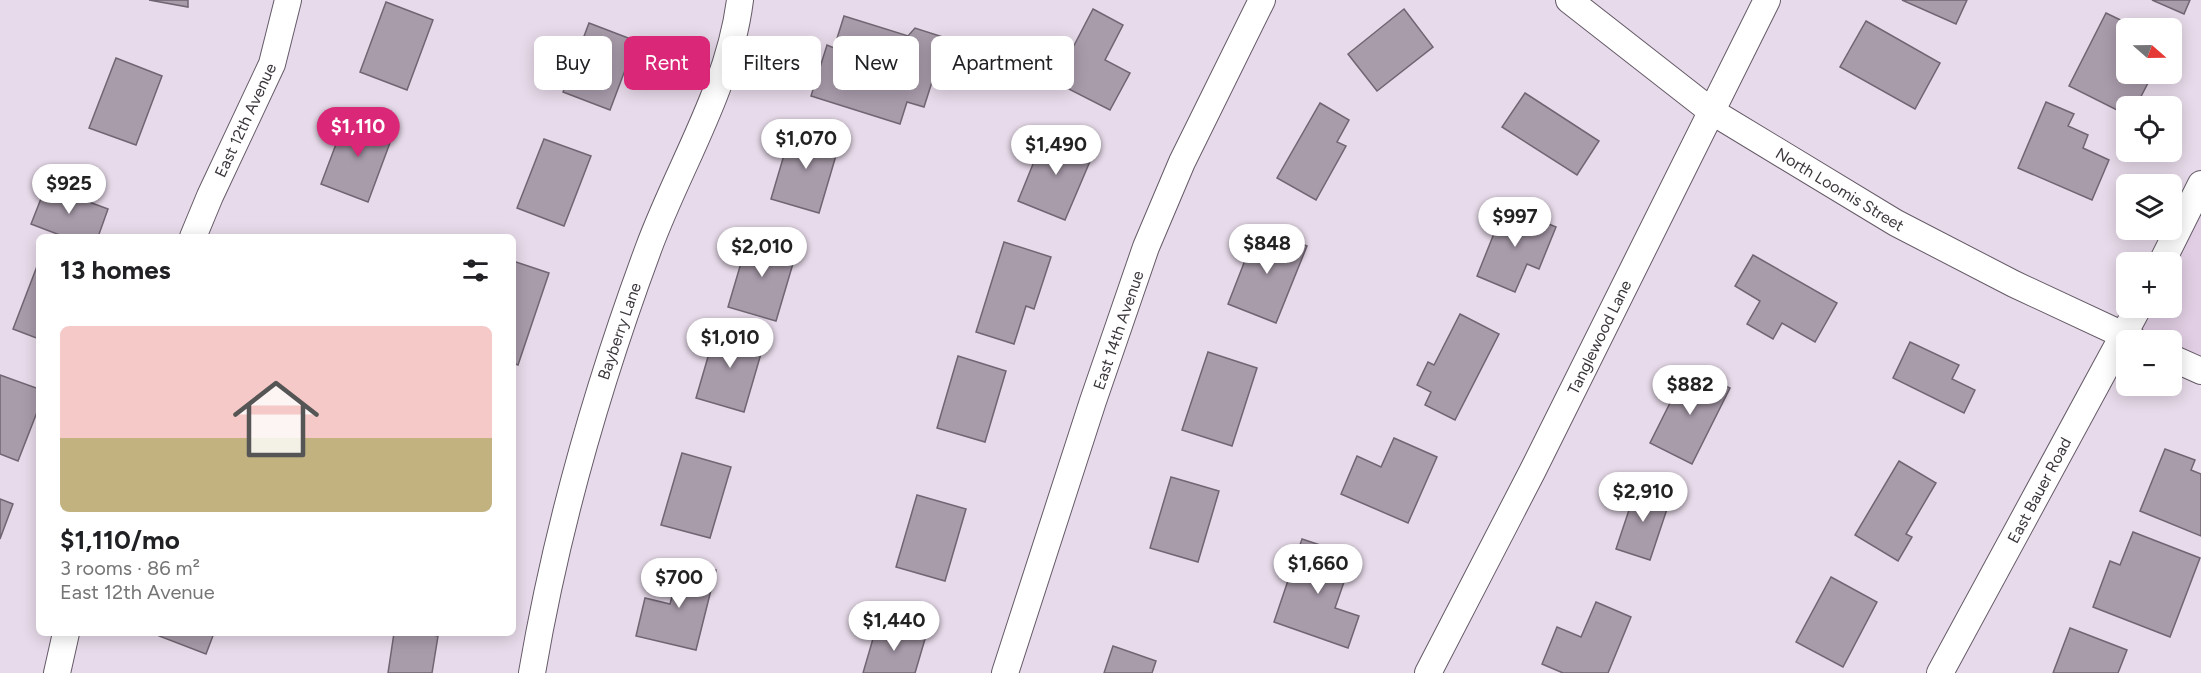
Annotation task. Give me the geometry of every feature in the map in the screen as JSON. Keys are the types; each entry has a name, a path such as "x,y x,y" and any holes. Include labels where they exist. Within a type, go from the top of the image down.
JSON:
{"street":[{"name":"East 12th Avenue","path":"195,234 210,196 272,64 288,0"},
{"name":"Bayberry Lane","path":"532,673 557,546 594,405 649,246 711,102 727,54 740,0"},
{"name":"East 14th Avenue","path":"1005,673 1093,401 1146,247 1182,162 1262,0"},
{"name":"North Loomis Street","path":"1569,0 1711,111 1896,223 2014,284 2116,332"},
{"name":"Tanglewood Lane","path":"1428,673 1532,472 1767,0"},
{"path":"2167,252 2201,184"},
{"name":"East Bauer Road","path":"1940,673 2116,361"},
{"path":"2182,362 2201,370"},
{"path":"57,673 65,636"}],"shaded area":[{"path":"2201,190 2201,360 2182,352 2182,330 2128,330 2135,318 2182,318 2182,252 2176,252"}],"building":[{"path":"149,0 188,0 188,7"},
{"path":"1902,0 1967,0 1956,24"},
{"path":"2152,0 2190,0 2184,14"},
{"path":"386,2 433,20 407,90 360,72"},
{"path":"1093,9 1123,25 1105,60 1130,73 1110,110 1071,90 1074,90 1074,46"},
{"path":"1404,9 1433,47 1377,91 1348,54"},
{"path":"2106,13 2116,18 2116,84 2147,84 2141,96 2116,96 2116,110 2069,86"},
{"path":"844,16 908,36 838,36"},
{"path":"1866,21 1940,63 1915,109 1840,67"},
{"path":"589,23 624,36 624,73 610,110 563,92 564,90 612,90 612,36 584,36"},
{"path":"915,28 940,36 931,36 931,85 924,107 907,102 900,124 811,96 813,90 821,90 821,64 827,45 833,48 833,90 919,90 919,36 908,36"},
{"path":"116,58 162,76 136,145 89,128"},
{"path":"1525,93 1599,141 1577,175 1502,127"},
{"path":"2046,102 2074,114 2068,126 2088,135 2083,148 2109,160 2092,200 2018,168"},
{"path":"1320,103 1349,120 1337,142 1346,146 1316,200 1277,178"},
{"path":"347,115 394,132 368,202 321,184"},
{"path":"792,128 840,142 819,213 771,199"},
{"path":"1046,132 1094,152 1065,220 1018,201"},
{"path":"544,139 591,156 564,226 517,208"},
{"path":"46,186 108,209 99,234 57,234 31,224"},
{"path":"1505,206 1556,227 1539,269 1527,264 1515,292 1477,276"},
{"path":"1258,227 1307,246 1276,323 1228,304"},
{"path":"749,236 797,250 776,321 728,307"},
{"path":"1004,242 1051,257 1034,309 1026,306 1014,344 976,332"},
{"path":"1753,255 1837,303 1815,342 1782,323 1773,339 1747,324 1760,301 1735,286"},
{"path":"516,262 549,273 518,365 516,364"},
{"path":"36,269 36,338 13,329"},
{"path":"1460,314 1499,334 1455,420 1425,405 1431,392 1417,385 1428,362 1434,365"},
{"path":"717,326 765,340 744,412 696,398"},
{"path":"1910,342 1959,365 1952,379 1975,390 1964,413 1893,378"},
{"path":"1208,352 1257,368 1232,446 1182,430"},
{"path":"958,356 1006,371 985,442 937,428"},
{"path":"1688,367 1730,388 1692,464 1650,443"},
{"path":"0,375 36,388 36,415 18,461 0,454"},
{"path":"1394,438 1437,457 1408,523 1341,494 1357,456 1381,467"},
{"path":"2165,449 2195,460 2191,470 2201,474 2201,536 2140,511"},
{"path":"682,453 731,467 710,538 661,525"},
{"path":"1899,461 1936,483 1906,534 1912,537 1898,561 1855,535"},
{"path":"1171,477 1219,491 1198,562 1150,548"},
{"path":"1637,486 1671,497 1650,560 1616,549"},
{"path":"917,495 966,509 945,581 896,567"},
{"path":"0,499 13,504 0,539"},
{"path":"2133,532 2200,558 2170,637 2093,607 2110,561 2120,565"},
{"path":"1302,539 1353,556 1335,608 1359,616 1348,648 1274,622"},
{"path":"681,562 716,570 696,650 636,636 645,598 670,604"},
{"path":"1831,577 1877,602 1843,667 1796,642"},
{"path":"1596,602 1631,617 1608,673 1563,673 1542,664 1557,627 1581,637"},
{"path":"877,625 925,639 915,673 863,673"},
{"path":"2070,628 2127,650 2118,673 2053,673"},
{"path":"159,636 213,636 206,654"},
{"path":"394,636 438,636 432,673 388,673"},
{"path":"1113,646 1156,661 1152,673 1104,673"}]}
